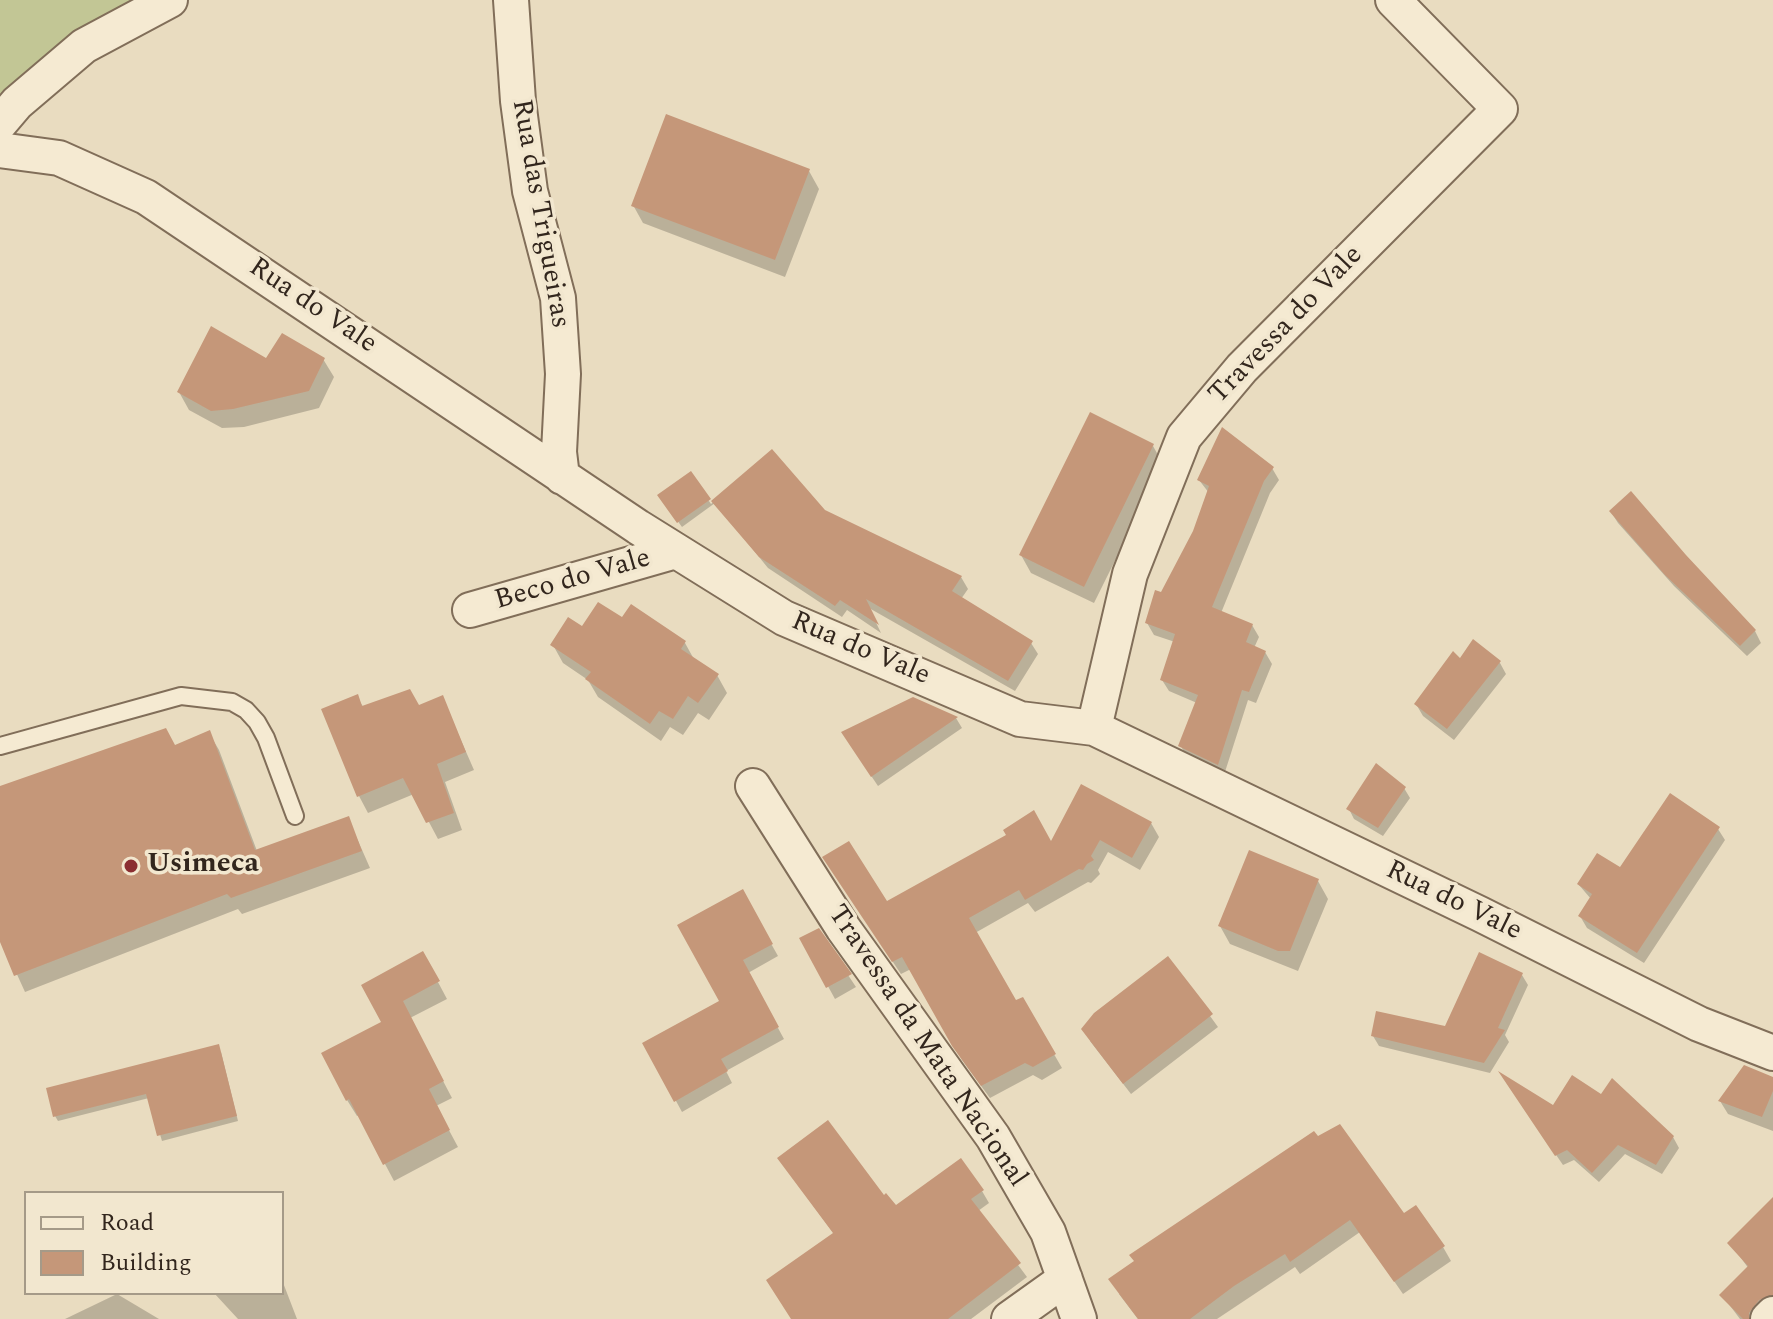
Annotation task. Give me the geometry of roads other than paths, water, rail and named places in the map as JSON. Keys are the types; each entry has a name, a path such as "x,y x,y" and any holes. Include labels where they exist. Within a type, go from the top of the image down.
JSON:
{"street":[{"path":"0,123 17,103 84,46 170,0"},
{"name":"Rua das Trigueiras","path":"511,0 518,101 530,191 558,298 563,374 559,452 562,477"},
{"name":"Travessa do Vale","path":"1094,728 1130,574 1184,437 1242,368 1500,109 1393,0"},
{"name":"Rua do Vale","path":"0,150 59,158 146,197 562,477 784,618 1020,719 1094,728 1480,914 1699,1024 1773,1053"},
{"name":"Beco do Vale","path":"470,610 676,551"},
{"name":"Travessa da Mata Nacional","path":"753,786 843,928 993,1137 1048,1232 1079,1319"},
{"path":"1009,1319 1065,1279"},
{"path":"1768,1319 1773,1314"}],"lane":[{"path":"0,746 181,696 232,702 246,710 266,738 295,816"}],"place":[{"name":"Usimeca","path":"131,866"}]}
